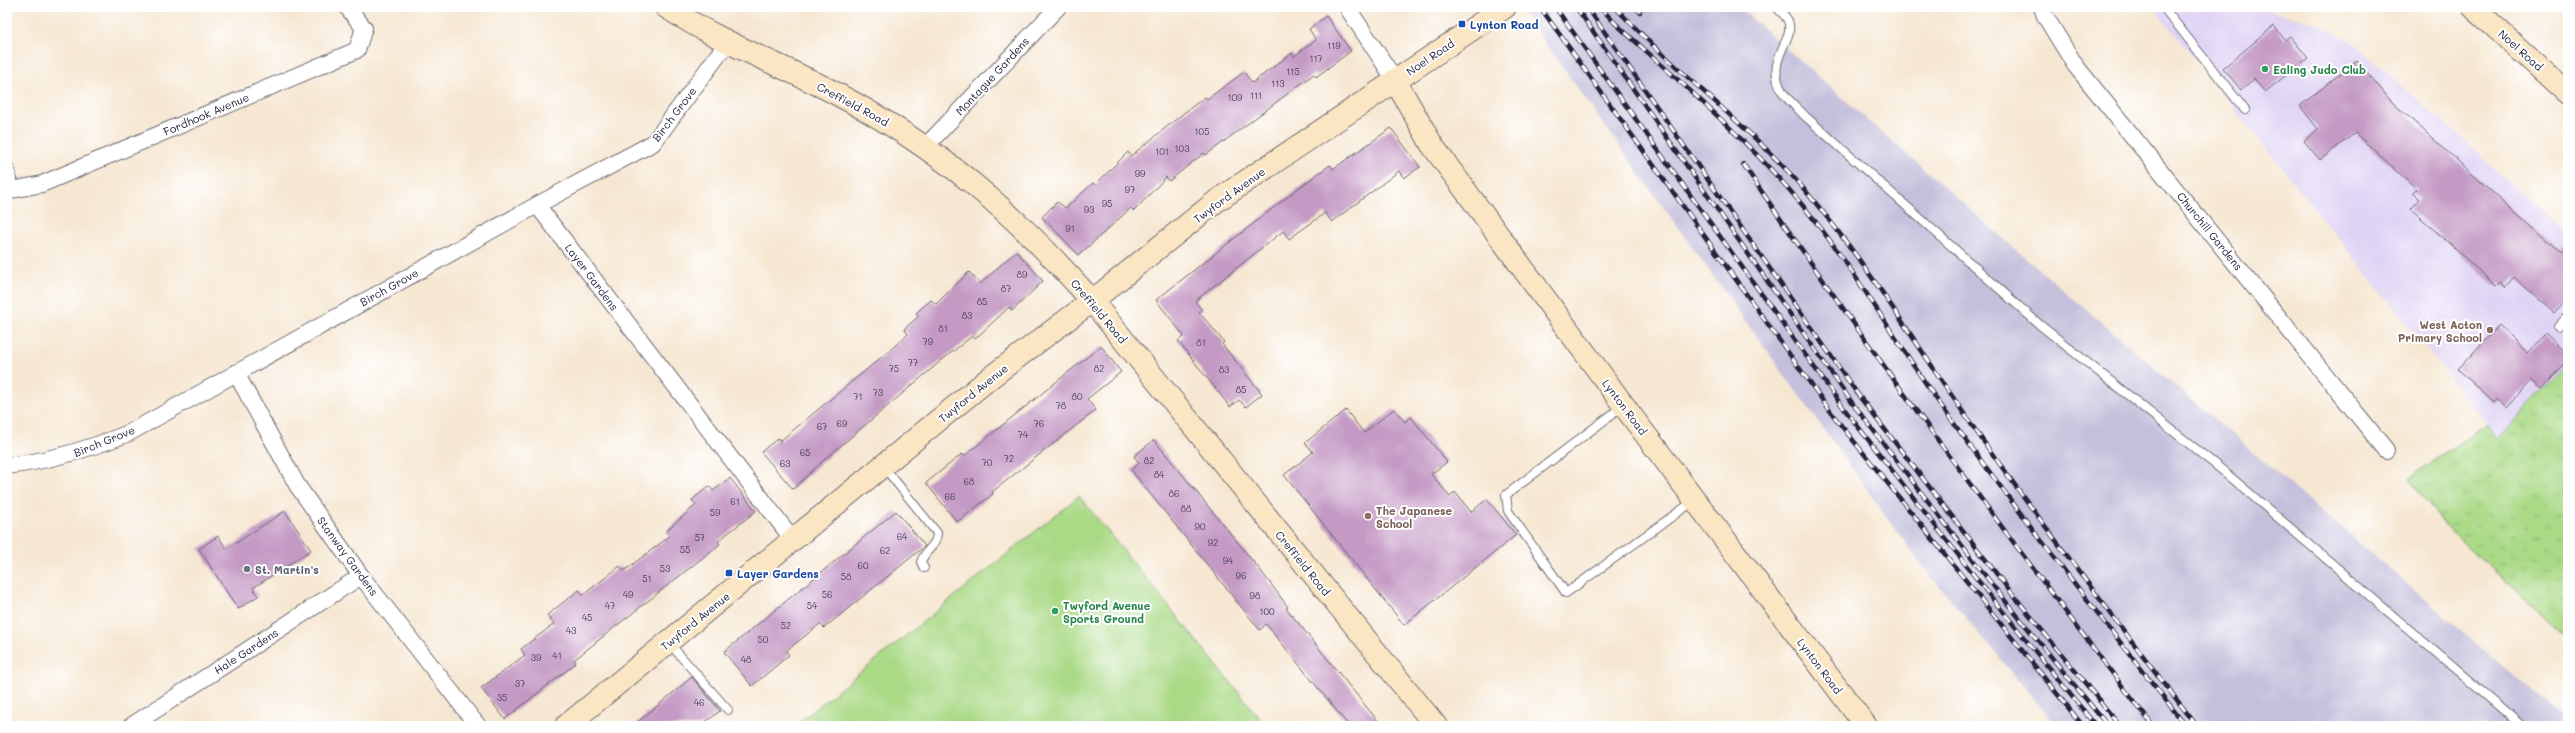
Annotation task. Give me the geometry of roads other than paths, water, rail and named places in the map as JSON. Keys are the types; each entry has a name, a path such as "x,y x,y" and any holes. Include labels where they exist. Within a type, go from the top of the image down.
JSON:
{"street":[{"name":"Fordhook Avenue","path":"8,191 42,184 357,50 364,28 347,7"},
{"name":"Creffield Road","path":"666,7 727,43 832,92 926,146 983,190 1054,257 1092,301 1436,726"},
{"name":"Montague Gardens","path":"926,146 1058,7"},
{"path":"1347,7 1395,80"},
{"name":"Noel Road","path":"1395,80 1505,7"},
{"name":"Churchill Gardens","path":"2042,7 2045,16 2076,65 2386,450"},
{"name":"Noel Road","path":"2473,7 2568,94"},
{"name":"Birch Grove","path":"7,466 36,463 82,451 122,435 537,205 653,143 727,43"},
{"name":"Twyford Avenue","path":"566,726 794,541 991,377 1092,301 1218,200 1395,80"},
{"name":"Lynton Road","path":"1395,80 1432,145 1624,405 1866,726"},
{"path":"7,171 8,191"},
{"name":"Layer Gardens","path":"537,205 794,541"},
{"name":"Stanway Gardens","path":"236,373 297,485 361,576 478,726"},
{"name":"Hale Gardens","path":"131,726 361,576"}],"lane":[{"path":"1776,7 1788,22 1789,36 1779,53 1776,73 1782,92 1805,116 2040,326 2227,474 2522,726"},
{"path":"2163,7 2245,110"},
{"path":"2558,327 2568,316"},
{"path":"1624,405 1506,495 1508,511 1566,593 1695,500"},
{"path":"883,467 937,533 937,539 923,556 921,562 924,568"},
{"path":"669,642 728,710"}],"railway":[{"path":"1540,7 1836,419 2083,726"},
{"path":"1555,7 1845,410 1991,597 2096,726"},
{"path":"1576,7 1853,404 1998,592 2108,726"},
{"path":"1587,7 1859,396 2006,586 2120,726"},
{"path":"1600,7 1616,24 1734,131 1799,201 1820,227 1858,281 1931,391 1979,457 2066,573 2186,726"},
{"path":"1615,7 1663,55 1763,146 1787,170 1832,223 1875,281 1976,431 2030,506 2197,726"},
{"path":"1636,7 1640,12"},
{"path":"1743,164 1892,378 2047,588 2153,726"}],"place":[{"name":"Lynton Road","path":"1462,24"},
{"name":"Ealing Judo Club","path":"2265,69"},
{"name":"West Acton Primary School","path":"2490,330"},
{"name":"The Japanese School","path":"1368,516"},
{"name":"St. Martin's","path":"247,569"},
{"name":"Layer Gardens","path":"729,573"},
{"name":"Twyford Avenue Sports Ground","path":"1055,611"}]}
